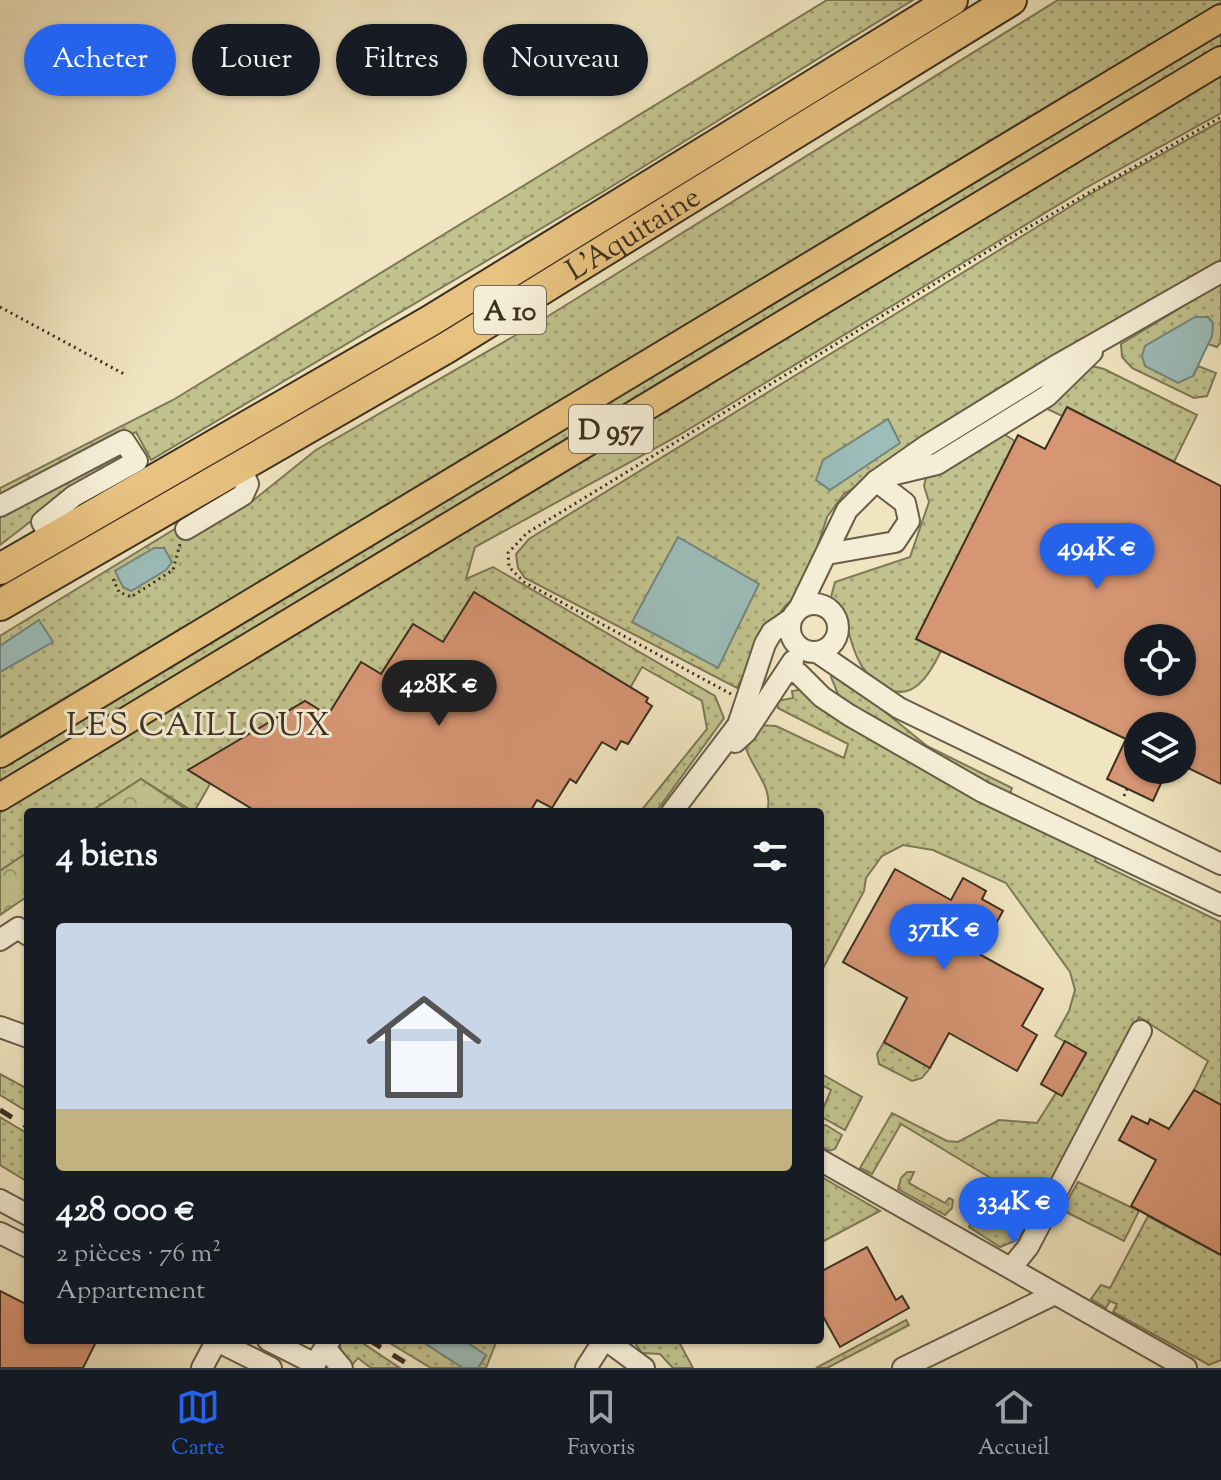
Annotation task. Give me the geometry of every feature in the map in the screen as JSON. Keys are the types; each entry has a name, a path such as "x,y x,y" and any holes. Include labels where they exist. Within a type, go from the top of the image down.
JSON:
{"highway":[{"name":"L'Aquitaine","path":"0,569 430,321 952,0"},
{"name":"L'Aquitaine","path":"0,605 241,468 619,244 1011,0"}],"main road":[{"name":"D 957","path":"0,754 1221,18"},
{"name":"D 957","path":"0,797 1221,60"}],"street":[{"path":"849,715 831,695 804,647 795,614 847,510 876,481 937,464 1047,396 1098,345 1221,272"},
{"path":"0,506 124,441 137,461 74,496 42,522 52,540"},
{"path":"186,529 243,495 248,484 241,468"},
{"path":"827,554 895,542 909,521 905,503 876,481"},
{"path":"821,605 820,583 827,554"},
{"path":"675,808 738,725 744,701 772,632 795,614 810,604 821,605 834,614 857,677"},
{"path":"761,657 831,644 838,630"},
{"path":"711,763 746,732 804,647"},
{"path":"804,647 857,677 899,708 1221,864"},
{"path":"787,671 798,673 822,697 849,715 983,792 1221,905"},
{"path":"0,940 18,928 24,932"},
{"path":"0,1027 24,1036"},
{"path":"1011,1268 1028,1247 1141,1031"},
{"path":"824,1162 1186,1368"},
{"path":"0,1200 24,1213"},
{"path":"0,1233 24,1245"},
{"path":"903,1368 1055,1294"},
{"path":"202,1368 214,1344"},
{"path":"224,1344 271,1368"},
{"path":"282,1344 320,1355 342,1368"},
{"path":"586,1368 602,1344"},
{"path":"611,1344 644,1368"}],"path":[{"path":"744,701 524,582 509,567 508,553 527,533 1003,242 1221,117"},
{"path":"0,307 124,374"},
{"path":"113,579 119,592 131,597 173,570 186,529"}],"green space":[{"path":"827,0 913,0 601,193 151,460 136,432 112,443 119,454 118,465 52,505 0,545 0,488 173,400"},
{"path":"1058,0 1221,0 1221,5 258,586 0,737 0,636 178,527 188,537 250,503 316,450 537,323"},
{"path":"1221,29 1221,50 0,785 0,766"},
{"path":"1221,74 1221,113 1091,185 676,437 475,547 466,579 493,567 715,696 724,718 659,808 643,808 707,729 702,701 642,667 630,688 474,592 443,642 413,624 381,674 361,662 328,715 189,770 210,784 196,808 188,808 141,779 96,808 24,808 24,855 0,871 0,813 313,618"},
{"path":"1221,121 1221,264 844,494 827,517 804,589 785,606 762,639 737,688 525,578 518,568 516,554 529,539 1094,192"},
{"path":"1221,283 1221,342 1217,347 1208,344 1213,323 1208,317 1193,376 1198,366 1216,373 1207,396 1194,398 1132,368 1122,357 1121,344"},
{"path":"1088,365 1104,369 1197,415 1174,462 1067,408 1062,416 1041,406"},
{"path":"999,431 1015,441 917,639 941,651 919,684 903,692 893,691 875,681 860,663 845,621 831,597 835,582 910,557 929,502 924,486 926,477"},
{"path":"836,672 927,746 1012,788 1008,799 840,699 831,677"},
{"path":"789,680 796,682 843,719 935,774 1097,856 1095,861 1221,922 1221,1105 1194,1090 1208,1061 1139,1017 1019,1239 1000,1247 969,1227 994,1180 901,1124 872,1174 860,1168 892,1113 947,1141 958,1142 999,1120 1037,1123 1056,1093 1062,1095 1086,1054 1055,1036 1069,1011 1075,990 1070,972 1006,883 933,850 903,845 882,856 866,878 864,891 824,966 824,808 767,808 767,793 744,741 756,725 776,726 844,758 848,744 778,708 777,701 793,698 792,691 799,690 797,684 784,685"},
{"path":"141,779 184,808 96,808"},
{"path":"24,855 24,899 0,915 0,871"},
{"path":"884,1042 930,1068 922,1078 912,1081 879,1064 877,1054"},
{"path":"0,1074 24,1087 24,1110 0,1095"},
{"path":"824,1075 862,1097 845,1130 824,1118 824,1107 831,1090 824,1086"},
{"path":"0,1117 24,1132 24,1180 0,1165"},
{"path":"824,1125 842,1135 835,1149 829,1151 824,1148"},
{"path":"907,1172 914,1172 909,1183 945,1203 949,1198 953,1200 952,1208 945,1215 898,1189 901,1178"},
{"path":"824,1178 880,1211 824,1241"},
{"path":"1078,1182 1139,1211 1124,1241 1062,1210"},
{"path":"1148,1216 1221,1255 1221,1360 1209,1365 1113,1312 1117,1304 1110,1301 1106,1308 1091,1299 1101,1285 1110,1288"},
{"path":"906,1320 909,1325 827,1368 816,1368"},
{"path":"340,1344 364,1344 400,1368 371,1368 358,1358 350,1367 340,1354"},
{"path":"392,1344 426,1344 463,1368 431,1368"},
{"path":"469,1344 495,1344 486,1368 478,1368 486,1356"},
{"path":"636,1344 680,1344 693,1368 673,1368 660,1354 642,1353"}],"water":[{"path":"1195,317 1208,317 1213,323 1212,336 1193,376 1178,383 1145,366 1142,356 1145,346"},
{"path":"888,419 900,443 830,490 816,480 823,460"},
{"path":"678,537 759,584 718,668 632,622"},
{"path":"154,548 164,548 172,562 166,570 131,591 123,587 115,571"},
{"path":"39,620 53,642 0,672 0,646"},
{"path":"426,1344 469,1344 486,1355 478,1368 463,1368"}],"building":[{"path":"1067,407 1221,486 1221,784 1196,772 1196,712 1124,712 1124,738 916,639 1018,435 1045,449"},
{"path":"474,592 648,698 646,702 652,706 628,744 621,741 616,750 602,742 576,783 570,779 552,808 537,800 532,808 250,808 188,770 305,701 328,715 361,662 381,674 413,624 443,642"},
{"path":"1124,743 1124,784 1161,784 1153,801 1107,779"},
{"path":"895,869 951,900 963,878 986,891 982,899 1003,911 979,954 1043,989 1022,1026 1037,1035 1017,1071 949,1033 930,1068 884,1042 907,998 843,962"},
{"path":"1065,1041 1086,1053 1062,1096 1041,1084"},
{"path":"1194,1090 1221,1105 1221,1255 1131,1206 1156,1160 1119,1140 1132,1116 1148,1124 1150,1119 1169,1129"},
{"path":"867,1247 896,1300 902,1296 909,1308 840,1347 824,1318 824,1270"},
{"path":"0,1291 24,1303 24,1344 95,1344 83,1368 0,1368"}],"railway":[{"path":"0,1110 24,1125"},
{"path":"375,1344 414,1368"}],"district":[{"name":"LES CAILLOUX","path":"199,724"}]}
